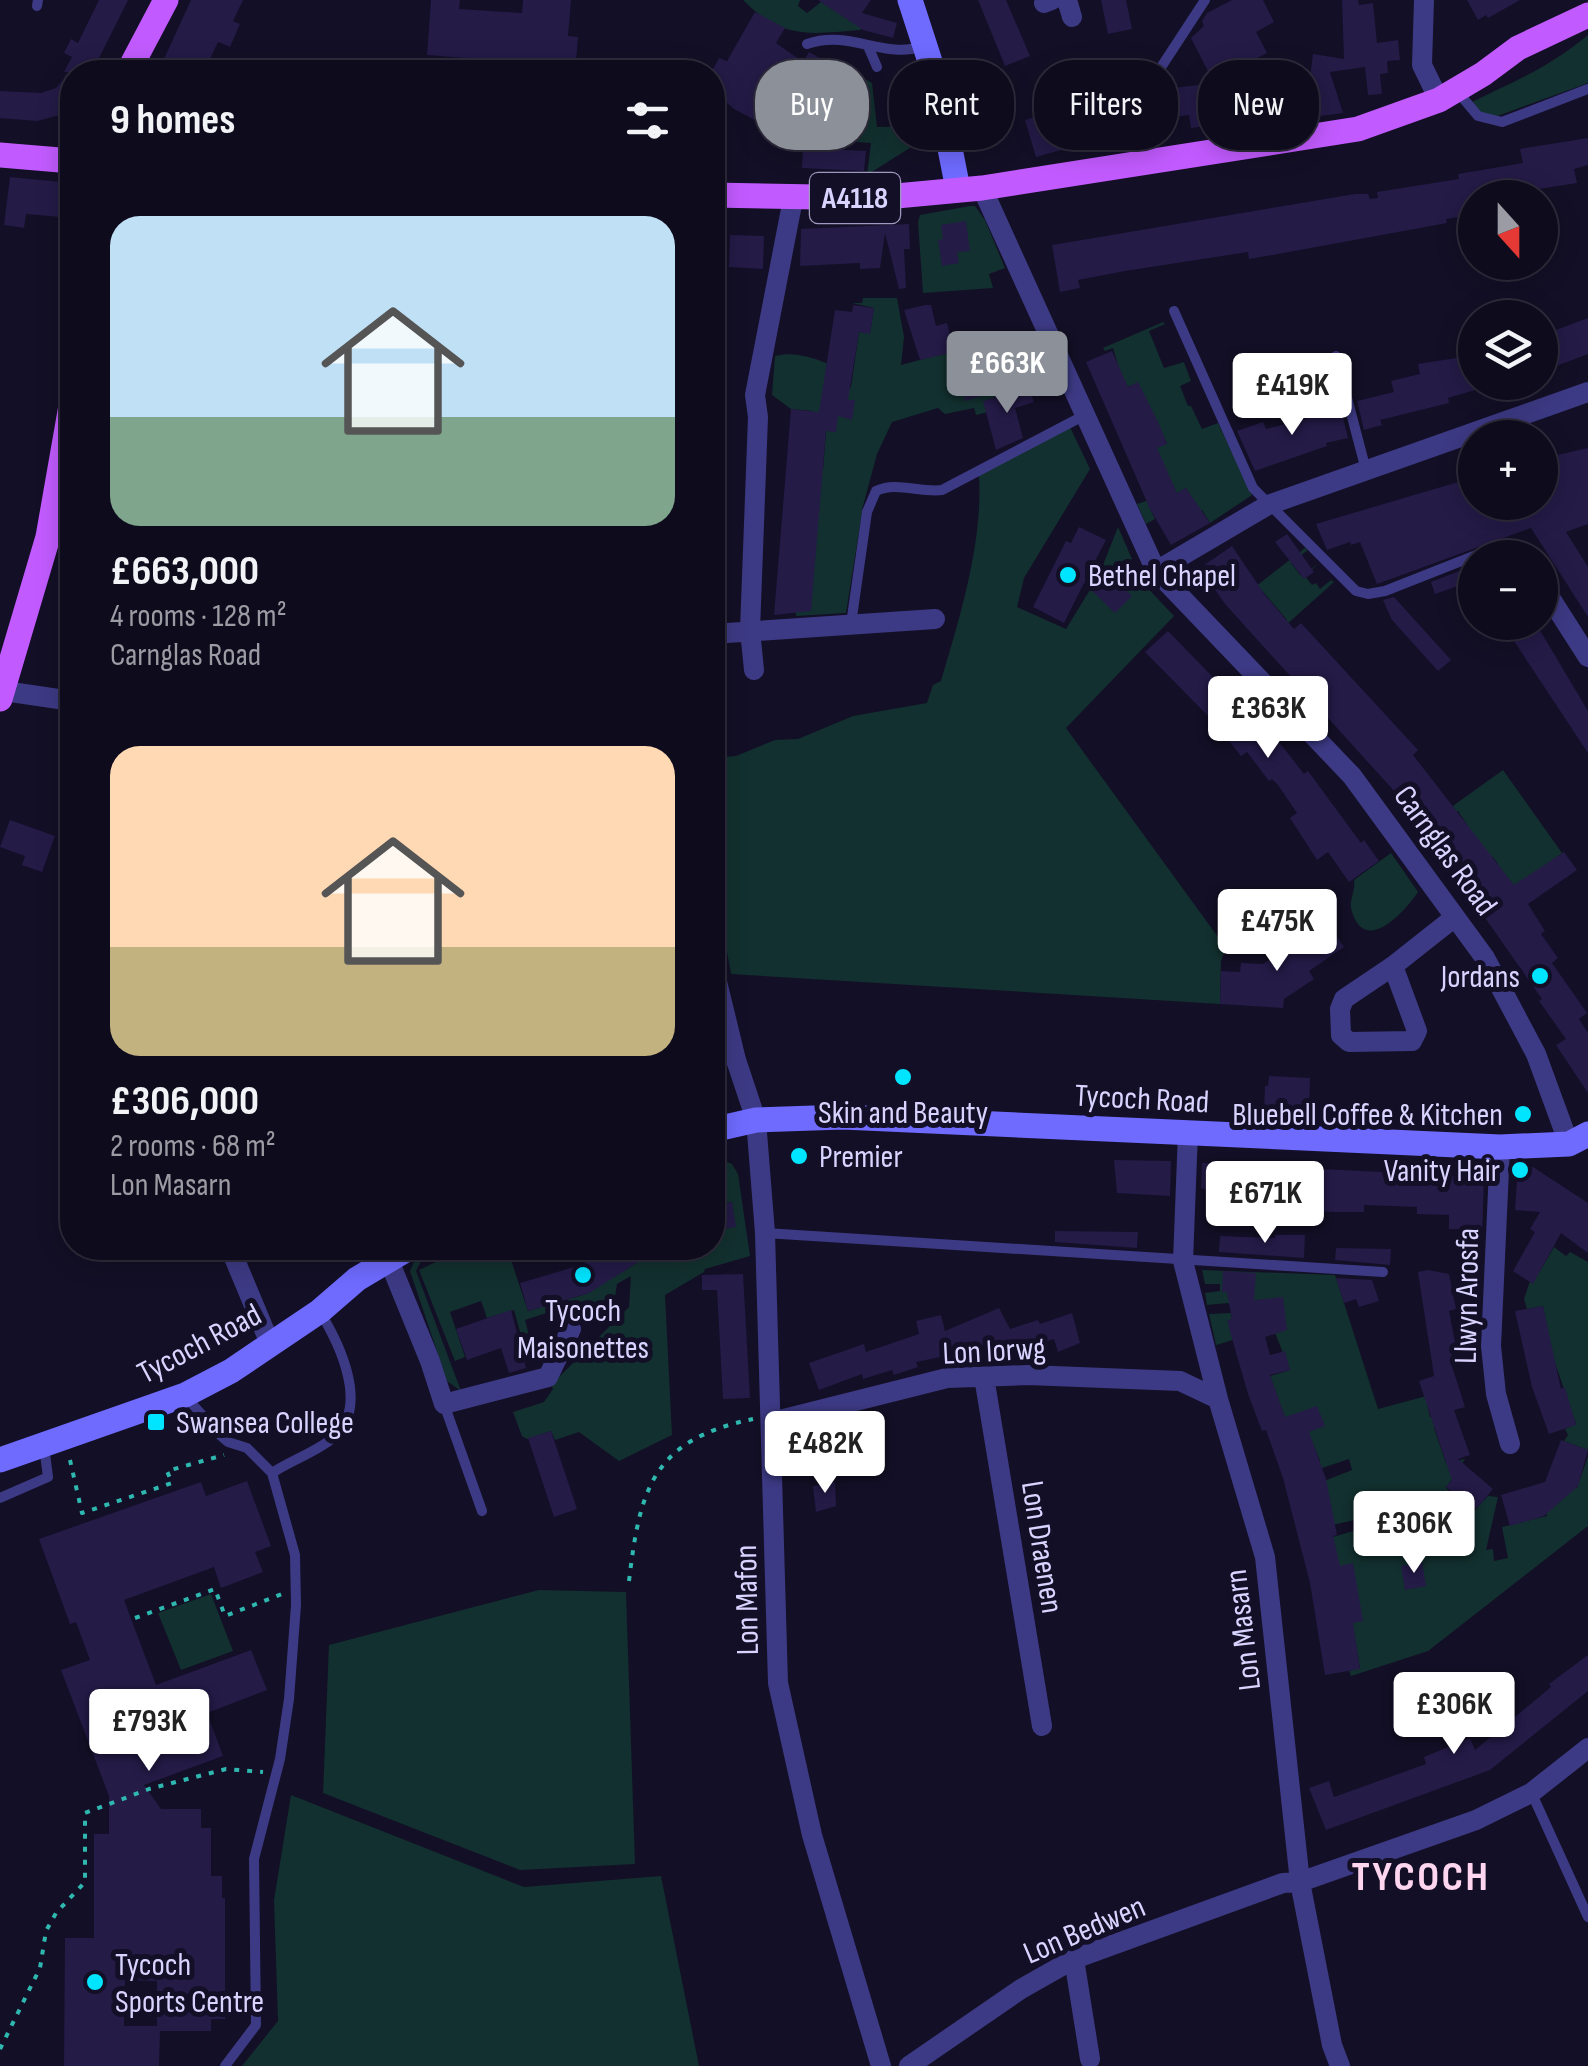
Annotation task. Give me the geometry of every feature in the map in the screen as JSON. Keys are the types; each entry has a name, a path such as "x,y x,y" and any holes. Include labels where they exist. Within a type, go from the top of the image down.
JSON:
{"main road":[{"path":"134,60 166,0"},
{"name":"A4118","path":"725,196 875,198 970,189 1358,129 1448,95 1518,48 1588,14"},
{"path":"0,155 60,160"},
{"path":"2,695 48,537 60,468"}],"street":[{"path":"910,0 970,189"},
{"path":"1424,0 1422,65 1448,95"},
{"name":"Carnglas Road","path":"970,189 1085,414 1156,571 1352,776 1485,958 1582,1146"},
{"path":"754,670 750,630 758,417 755,395 793,199"},
{"path":"1156,571 1268,505 1588,392"},
{"path":"1558,610 1588,657"},
{"path":"725,633 935,619"},
{"path":"2,695 60,700"},
{"path":"1393,966 1455,917"},
{"name":"Lon Mafon","path":"725,1015 756,1120 765,1233 778,1683 812,1835 881,2066"},
{"name":"Tycoch Road","path":"725,1127 756,1120 843,1117 1500,1147 1582,1146"},
{"name":"Lon Masarn","path":"1188,1132 1183,1261 1218,1399 1266,1557 1300,1882 1332,2045 1340,2066"},
{"name":"Llwyn Arosfa","path":"1500,1147 1491,1346 1496,1394 1510,1444"},
{"path":"235,1260 271,1346"},
{"name":"Tycoch Road","path":"0,1460 184,1395 271,1346 356,1279 387,1260"},
{"path":"400,1260 444,1404 548,1377 571,1329"},
{"name":"Lon Iorwg","path":"772,1422 948,1378 1028,1375 1180,1380 1218,1399"},
{"name":"Lon Draenen","path":"984,1377 1042,1726"},
{"name":"Lon Bedwen","path":"909,2066 1021,1989 1074,1959 1283,1883 1300,1882 1476,1820 1531,1793 1588,1748"},
{"path":"1074,1959 1090,2058"}],"lane":[{"path":"1143,161 1139,101 1205,0"},
{"path":"806,44 836,37 902,51 925,46"},
{"path":"868,46 877,67"},
{"path":"1448,95 1478,116 1502,122 1588,88"},
{"path":"1174,310 1252,488 1356,590 1368,594 1458,562"},
{"path":"1336,356 1366,470"},
{"path":"851,624 867,512 876,491 890,486 928,492 942,490 1085,414"},
{"path":"765,1233 1383,1272"},
{"path":"272,1473 333,1438 346,1422 348,1373 342,1350 320,1311"},
{"path":"184,1395 228,1442 248,1448 272,1473 295,1555 289,1699 277,1773 254,1859 256,2024 225,2066"},
{"path":"444,1404 482,1511"},
{"path":"0,1498 48,1477 54,1441"},
{"path":"1531,1793 1588,1917"}],"path":[{"path":"629,1581 634,1532 643,1497 665,1464 685,1445 711,1431 756,1419 772,1422"},
{"path":"54,1441 82,1513 172,1483 167,1472 248,1448"},
{"path":"135,1618 215,1589 225,1616 296,1588"},
{"path":"0,2049 40,1968 46,1931 85,1882 85,1813 149,1789 226,1769 277,1773"}],"green space":[{"path":"743,0 800,0 798,6 807,13 821,2 862,28 797,32 771,22"},
{"path":"1588,35 1588,83 1492,118 1468,104 1544,66"},
{"path":"869,81 877,127 889,127 889,150 907,150 867,175 871,143"},
{"path":"975,206 985,220 1005,268 989,274 993,288 923,293 920,215"},
{"path":"863,298 897,298 904,337 901,365 994,340 989,346 953,357 965,400 1048,374 1011,392 1015,405 976,415 974,408 945,414 938,408 892,422 877,454 863,506 846,613 796,616 796,611 811,611 807,468 823,470 826,431 812,411 791,409 772,395 775,356 795,354 827,363 820,410 855,401 837,399 851,387 859,332 870,333 874,308 852,303 862,303"},
{"path":"1163,322 1149,331 1164,368 1184,362 1191,381 1180,386 1188,406 1202,429 1218,423 1252,495 1210,523 1202,510 1192,516 1192,498 1186,488 1150,509 1155,519 1146,524 1137,504 1152,499 1154,449 1167,443 1137,383 1125,388 1113,348 1103,348"},
{"path":"1023,345 1036,369 1023,378 998,383 991,357"},
{"path":"1069,425 1090,469 1024,578 1017,607 1066,629 1099,575 1118,527 1132,559 1124,563 1174,616 1066,728 1226,948 1221,961 1220,1004 731,974 725,941 725,757 775,740 798,739 853,716 927,703 933,685 941,681 969,580 979,475"},
{"path":"1305,548 1308,550 1291,563 1301,576 1318,564 1305,576 1312,585 1316,583 1320,589 1331,580 1334,582 1285,626 1287,620 1259,587 1251,590"},
{"path":"1503,770 1562,853 1502,898 1498,864 1493,857 1481,866 1458,834 1468,826 1458,811 1447,818 1443,813"},
{"path":"1391,853 1418,892 1396,918 1376,930 1367,930 1358,925 1352,912 1354,880"},
{"path":"725,1161 738,1174 750,1256 705,1269 665,1295 672,1435 619,1461 579,1432 555,1440 551,1431 527,1439 522,1436 513,1412 544,1402 553,1389 551,1385 629,1307 631,1276 617,1284 615,1297 581,1312 565,1307 525,1320 534,1355 527,1357 514,1310 487,1318 481,1301 450,1312 465,1357 455,1361 419,1270 440,1260 511,1260 528,1311 586,1294 641,1260 725,1260 725,1212 731,1202 725,1203"},
{"path":"1554,1247 1566,1256 1570,1252 1588,1262 1588,1450 1564,1441 1568,1435 1565,1429 1576,1424 1553,1357 1543,1306 1527,1309 1524,1299 1530,1281 1533,1283"},
{"path":"415,1260 424,1260 416,1271 461,1391 447,1381 410,1271"},
{"path":"1202,1270 1335,1275 1378,1409 1434,1394 1427,1405 1430,1417 1440,1414 1434,1428 1446,1463 1465,1459 1446,1488 1474,1511 1488,1496 1498,1497 1486,1550 1493,1549 1494,1561 1508,1558 1502,1527 1547,1516 1542,1498 1555,1480 1577,1488 1588,1456 1588,1526 1428,1651 1351,1676 1349,1671 1360,1668 1354,1633 1334,1583 1333,1537 1357,1530 1355,1520 1323,1527 1324,1481 1352,1470 1349,1459 1307,1473 1320,1461 1314,1446 1291,1434 1270,1376 1290,1370 1273,1328 1216,1345 1209,1314 1231,1313 1231,1334 1257,1329 1228,1303 1207,1305 1205,1293 1220,1291 1220,1284 1205,1284"},
{"path":"539,1590 626,1592 635,1864 520,1870 323,1793 329,1645"},
{"path":"211,1594 233,1651 181,1670 158,1613"},
{"path":"291,1795 524,1887 661,1876 699,2066 242,2066 278,2021 274,1900"}],"building":[{"path":"99,0 128,0 98,60 70,60 72,57 64,53 71,39 78,43"},
{"path":"191,0 243,0 233,21 240,24 230,47 218,42 210,60 164,60"},
{"path":"431,0 460,0 459,9 522,13 523,0 571,0 568,36 578,37 576,60 465,60 427,55"},
{"path":"818,0 871,0 862,13 897,23 893,38 863,30"},
{"path":"978,0 1006,0 1030,56 1014,62 1003,60"},
{"path":"1101,0 1126,0 1132,29 1108,34"},
{"path":"1232,0 1263,0 1274,22 1256,32 1267,53 1253,60 1202,60 1191,38 1204,26 1202,21 1207,13"},
{"path":"1342,0 1358,0 1359,5 1373,3 1377,43 1398,40 1400,60 1387,61 1388,73 1380,74 1382,94 1368,95 1365,67 1330,72 1343,113 1319,116 1319,60 1312,60 1313,54 1344,59"},
{"path":"1467,0 1520,0 1478,20"},
{"path":"755,12 785,28 776,43 800,60 755,60 755,120 725,101 725,60"},
{"path":"809,52 823,60 804,60"},
{"path":"60,83 60,115 37,121 0,118 0,91 41,93"},
{"path":"1198,85 1198,127 1191,128 1189,115 1178,117 1178,87"},
{"path":"1034,117 1034,150 1061,150 1036,157 1025,120"},
{"path":"1588,138 1588,165 1574,169 1577,183 1558,186 1558,180 1458,180 1458,217 1446,219 1447,223 1249,259 1248,252 1125,271 1078,280 1080,288 1060,292 1052,245 1355,194 1378,198 1377,192 1459,179 1458,174 1523,163 1520,149"},
{"path":"803,150 866,151 864,171 802,168"},
{"path":"10,177 60,182 60,217 26,214 24,228 4,225"},
{"path":"966,221 970,251 957,252 959,263 942,266 938,240 943,239 941,225"},
{"path":"909,224 910,249 904,249 906,288 899,289 885,233 880,268 860,269 860,263 800,266 801,229"},
{"path":"730,235 764,236 763,269 729,267"},
{"path":"853,305 874,308 870,334 859,332 848,400 855,400 852,420 838,416 836,432 826,431 811,611 774,615 791,409 819,412 835,310 852,312"},
{"path":"931,305 936,326 947,323 954,352 920,360 904,310"},
{"path":"1588,318 1588,354 1558,365 1558,329"},
{"path":"977,350 989,394 965,401 952,357"},
{"path":"1112,351 1128,387 1138,382 1159,424 1167,444 1157,448 1177,493 1186,488 1210,523 1171,545 1150,509 1086,362"},
{"path":"1458,358 1458,395 1448,398 1449,403 1380,420 1382,425 1364,430 1357,401 1394,392 1391,381 1420,374 1418,364"},
{"path":"1028,386 1034,402 1015,408 1023,438 996,450 983,401"},
{"path":"1340,406 1348,438 1255,471 1237,431 1263,422 1266,429"},
{"path":"1588,448 1588,524 1566,532 1588,567 1588,617 1558,570 1558,540 1539,540 1531,528 1498,540 1458,540 1458,555 1377,584 1360,542 1327,550 1316,524 1458,482 1458,520 1558,520 1558,455"},
{"name":"Bethel Chapel","path":"1079,527 1106,540 1095,561 1132,596 1115,613 1084,583 1064,623 1033,607 1066,541 1071,543"},
{"path":"1287,534 1314,572 1304,579 1275,542"},
{"path":"1232,546 1294,629 1301,623 1418,750 1413,755 1514,885 1564,852 1577,870 1528,904 1545,931 1541,934 1558,958 1552,963 1587,1013 1579,1019 1588,1033 1588,1093 1556,1045 1566,1039 1539,1001 1542,999 1404,802 1225,604 1200,568"},
{"path":"1458,572 1458,586 1435,594 1431,582"},
{"path":"1394,597 1451,660 1438,671 1392,620 1383,600"},
{"path":"1168,631 1242,707 1269,741 1275,737 1304,774 1308,771 1379,861 1349,882 1328,852 1317,860 1290,818 1297,813 1278,785 1272,779 1269,781 1247,752 1241,756 1212,720 1145,652"},
{"path":"1513,640 1546,640 1588,711 1588,753"},
{"path":"10,820 55,836 42,872 22,865 25,856 0,847"},
{"path":"1330,927 1344,947 1309,971 1314,979 1284,999 1283,1008 1220,1004 1221,971 1240,972 1241,963 1263,964 1289,947 1293,952"},
{"path":"1269,1076 1310,1078 1309,1113 1264,1111"},
{"path":"1114,1160 1171,1161 1170,1196 1117,1193"},
{"path":"1202,1163 1484,1177 1482,1236 1464,1235 1465,1229 1449,1229 1449,1215 1417,1214 1417,1207 1364,1205 1364,1212 1335,1212 1310,1211 1311,1202 1221,1206 1221,1200 1210,1200 1210,1191 1201,1188"},
{"path":"1518,1166 1533,1167 1588,1203 1588,1253 1561,1233 1533,1284 1513,1271 1535,1232 1530,1229 1540,1212 1515,1210"},
{"path":"732,1202 736,1227 725,1229 725,1203"},
{"path":"1055,1231 1138,1232 1137,1248 1055,1242"},
{"path":"1305,1235 1304,1258 1219,1252 1220,1236"},
{"path":"1336,1248 1391,1249 1390,1265 1335,1260"},
{"name":"Tycoch Maisonettes","path":"589,1260 642,1260 589,1293 528,1311 520,1283"},
{"path":"1223,1271 1256,1273 1254,1300 1283,1297 1287,1330 1265,1337 1270,1355 1285,1351 1290,1370 1270,1375 1285,1417 1317,1406 1325,1426 1309,1432 1326,1479 1340,1566 1353,1563 1363,1621 1353,1623 1360,1669 1325,1675 1310,1583 1283,1478 1248,1394 1229,1328 1228,1320 1232,1319 1227,1292 1222,1292"},
{"path":"1418,1272 1449,1274 1456,1309 1449,1311 1458,1358 1450,1360 1465,1407 1454,1410 1470,1455 1458,1459 1493,1489 1477,1508 1471,1508 1446,1487 1452,1480 1419,1381 1434,1376"},
{"path":"743,1274 750,1398 723,1399 717,1290 702,1290 702,1275"},
{"path":"1336,1278 1372,1280 1379,1301 1359,1307 1356,1299 1344,1303"},
{"path":"1543,1306 1561,1389 1565,1387 1576,1425 1549,1434 1532,1387 1515,1311"},
{"path":"999,1308 1010,1329 1072,1313 1080,1343 1058,1352 1054,1339 993,1356 989,1346 962,1356 961,1353 916,1362 918,1367 894,1375 892,1370 863,1379 862,1374 819,1390 809,1363 864,1344 866,1352 919,1334 916,1321 941,1315 945,1331"},
{"path":"511,1310 526,1368 509,1373 501,1348 467,1360 456,1329"},
{"path":"875,1429 880,1453 829,1462 827,1438"},
{"path":"551,1431 577,1509 554,1517 528,1438"},
{"path":"1561,1440 1588,1450 1578,1486 1544,1516 1510,1526 1501,1495 1545,1482"},
{"path":"247,1481 271,1546 255,1552 263,1572 221,1588 214,1567 124,1600 156,1685 251,1650 267,1690 207,1713 223,1756 144,1785 161,1809 201,1809 201,1828 211,1828 211,1876 222,1876 225,1898 225,2019 211,2019 211,2031 160,2031 159,2066 64,2066 65,1938 94,1938 94,1834 109,1834 109,1796 61,1670 90,1660 76,1622 70,1624 39,1539 201,1482 206,1496","holes":["125,1980 157,1981 157,2026 124,2026"]},
{"path":"835,1482 836,1506 816,1512 813,1486"},
{"path":"1422,1562 1426,1586 1405,1590 1401,1566"},
{"path":"1588,1655 1588,1691 1490,1770 1326,1830 1309,1788 1329,1781 1334,1797 1426,1764 1424,1757 1470,1738 1475,1750"}],"place":[{"name":"Bethel Chapel","path":"1068,575"},
{"name":"Jordans","path":"1540,976"},
{"name":"Skin and Beauty","path":"903,1077"},
{"name":"Bluebell Coffee & Kitchen","path":"1523,1114"},
{"name":"Premier","path":"799,1156"},
{"name":"Vanity Hair","path":"1520,1170"},
{"name":"Tycoch Maisonettes","path":"583,1275"},
{"name":"Swansea College","path":"156,1422"},
{"name":"Tycoch Sports Centre","path":"95,1982"}],"district":[{"name":"TYCOCH","path":"1421,1875"}]}
